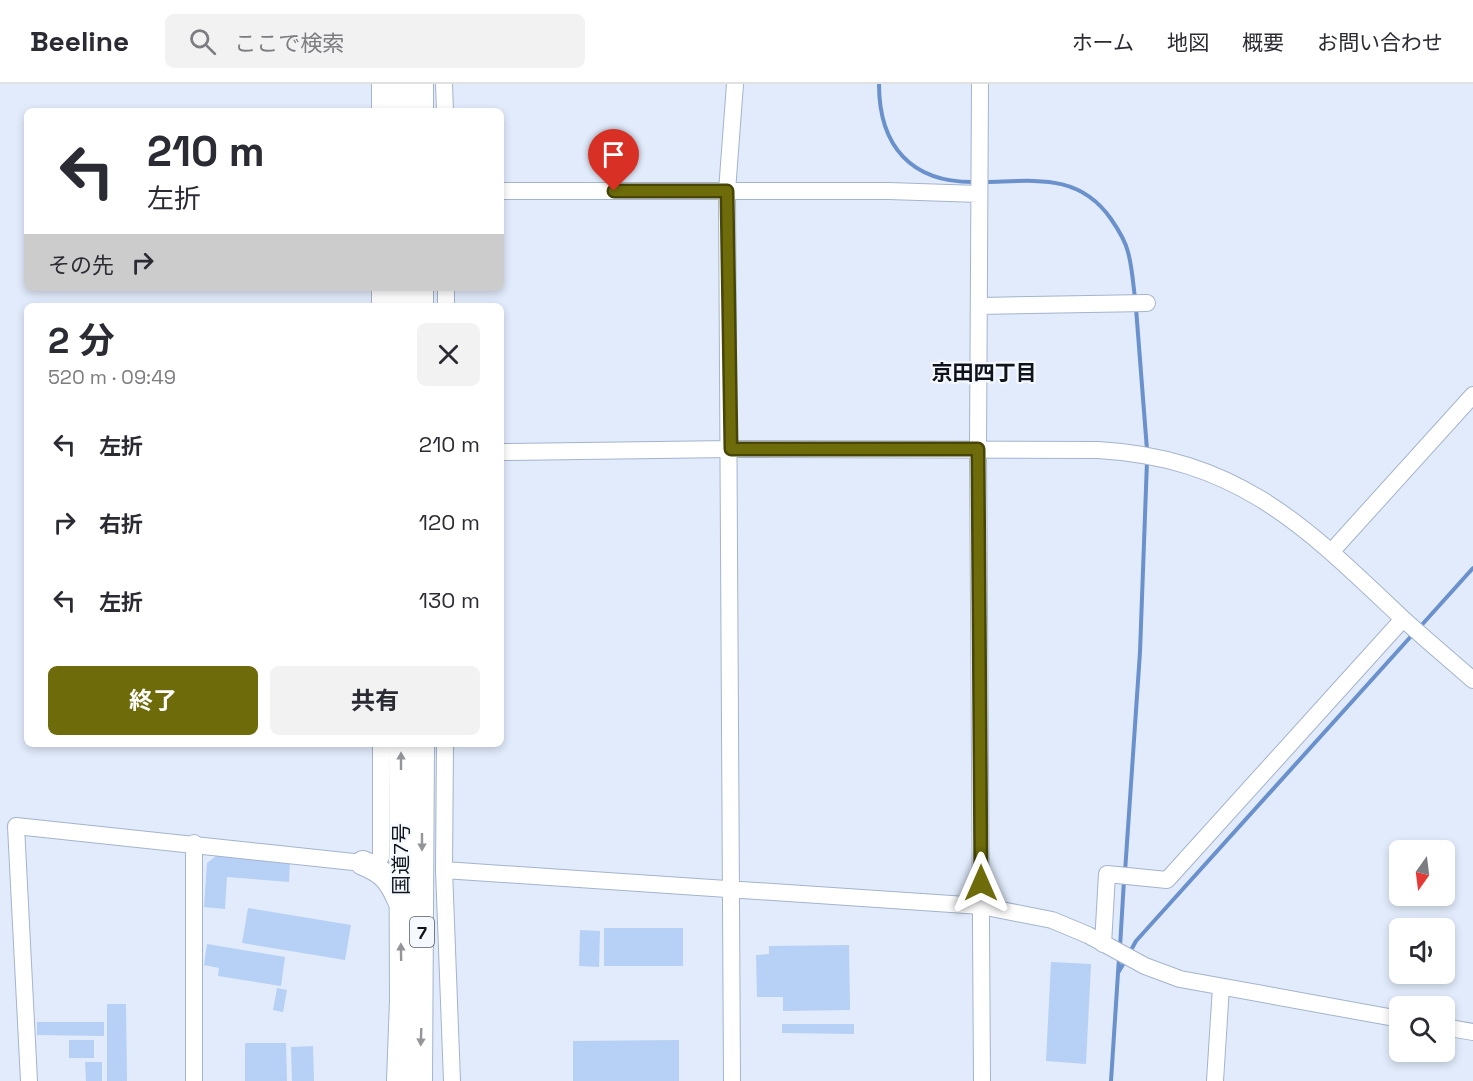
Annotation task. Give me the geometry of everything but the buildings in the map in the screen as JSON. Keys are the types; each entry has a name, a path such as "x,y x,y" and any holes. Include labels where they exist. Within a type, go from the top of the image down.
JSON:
{"highway":[{"path":"400,84 400,108"},
{"path":"421,84 421,108"},
{"name":"国道7号","path":"399,1081 402,1000 400,747"},
{"name":"国道7号","path":"420,1081 422,747"},
{"path":"400,903 391,880 372,860 392,846 401,831"}],"street":[{"path":"380,84 380,108"},
{"path":"444,84 445,108"},
{"path":"732,1081 731,449 727,191 735,84"},
{"path":"980,84 978,449 982,1081"},
{"path":"504,191 979,194"},
{"path":"980,306 1147,303"},
{"path":"1332,551 1473,395"},
{"path":"504,452 978,449 1132,452 1166,460 1205,471 1277,507 1332,551 1473,680"},
{"path":"1108,947 1107,874 1167,880 1412,626"},
{"path":"29,1081 16,826 372,860 381,747"},
{"path":"445,747 444,870 452,1081"},
{"path":"194,843 194,1081"},
{"path":"444,870 981,906 1052,920 1145,966 1180,979 1389,1017"},
{"path":"1215,1081 1221,987"},
{"path":"1455,1029 1473,1032"}],"waterway":[{"path":"879,84 880,106 885,126 892,143 903,157 916,168 933,176 952,181 975,182"},
{"path":"985,182 1055,183 1085,194 1098,204 1114,223 1125,243 1135,298"},
{"path":"1136,308 1147,450"},
{"path":"1125,872 1140,652 1147,461"},
{"path":"1419,628 1473,568"},
{"path":"1130,952 1136,941 1414,633"},
{"path":"1120,947 1124,880"},
{"path":"1118,973 1119,958"},
{"path":"1111,1081 1118,973 1125,961"}],"district":[{"name":"京田四丁目","path":"984,372"}],"route":[{"path":"614,191 727,191 731,449 978,449 981,883"}]}
